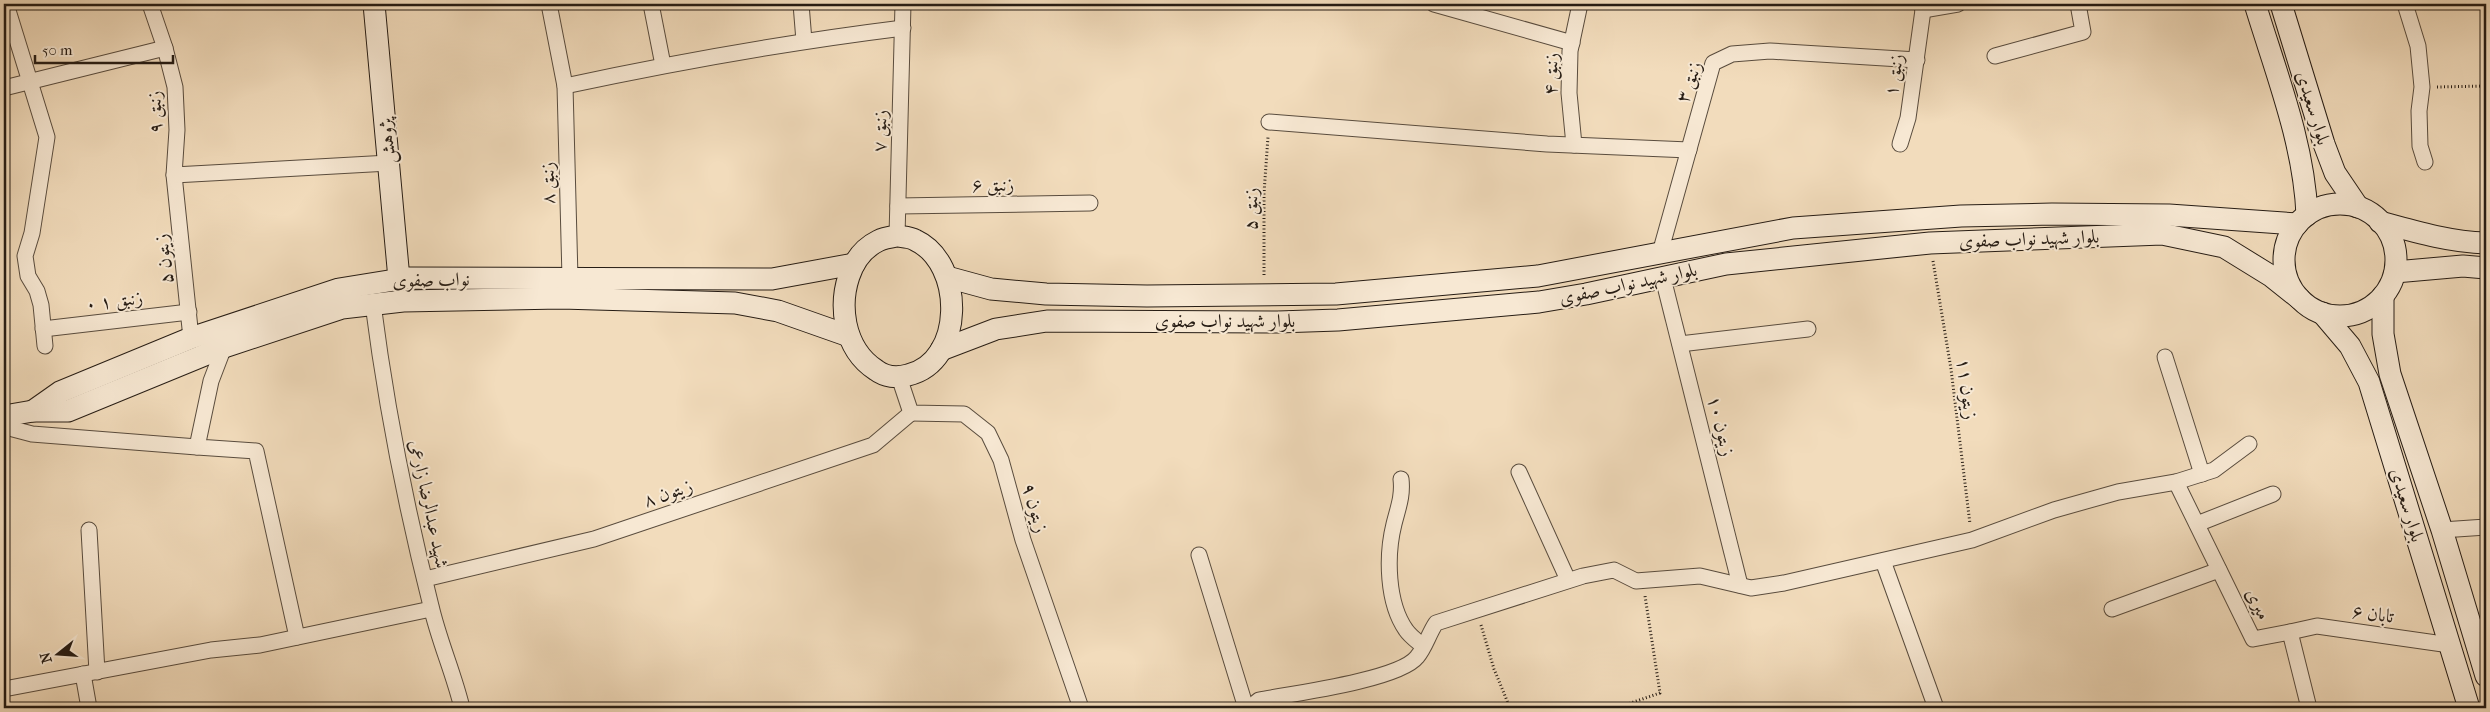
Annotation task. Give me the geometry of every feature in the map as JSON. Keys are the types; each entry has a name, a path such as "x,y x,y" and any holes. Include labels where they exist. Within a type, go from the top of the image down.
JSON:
{"main road":[{"name":"پژوهش","path":"374,4 399,279"},
{"name":"بلوار سعیدی","path":"2255,4 2300,152 2306,182 2302,220"},
{"name":"بلوار سعیدی","path":"2282,4 2324,144 2336,173 2358,207"},
{"path":"2380,222 2394,245 2395,272 2391,284 2374,305 2349,316 2322,313 2300,299 2287,276 2284,262 2290,236 2302,220 2318,208 2332,205 2358,207 2380,222 2426,235 2465,242 2486,243"},
{"name":"بلوار شهید نواب صفوی","path":"947,278 991,289 1046,294 1264,296 1336,294 1538,276 1793,228 1960,216 2169,215 2302,220"},
{"name":"بلوار شهید نواب صفوی","path":"941,350 996,329 1047,321 1278,322 1338,320 1539,302 1726,264 1930,243 2162,234 2224,247 2271,276 2300,299"},
{"path":"897,236 915,239 930,250 940,263 947,278 951,313 948,335 932,363 917,373 899,378 881,374 866,364 855,350 849,336 845,300 848,279 854,264 864,250 879,240 897,236"},
{"path":"1723,240 1726,264"},
{"name":"نواب صفوی","path":"4,416 33,411 68,411 224,347 342,308 570,278 772,279 854,264"},
{"path":"2395,272 2463,266 2486,268"},
{"name":"نواب صفوی","path":"33,411 60,392 192,338 338,289 399,279 561,298 735,303 778,310 849,336"},
{"name":"بلوار سعیدی","path":"2383,296 2383,334 2390,374 2442,530 2486,676"},
{"name":"بلوار سعیدی","path":"2322,313 2350,346 2369,382 2470,708"}],"street":[{"path":"6,4 47,137 32,233 25,256 28,276 37,291 41,305 45,346"},
{"name":"زنبق ۹","path":"150,4 166,48 175,86 177,130 174,175"},
{"name":"زنبق ۸","path":"549,4 565,86 570,278"},
{"path":"651,4 663,65"},
{"path":"801,4 804,40"},
{"name":"زنبق ۷","path":"897,236 903,4"},
{"path":"1434,4 1572,43"},
{"name":"زنبق ۴","path":"1574,145 1569,93 1572,43 1580,4"},
{"path":"1920,7 1958,4"},
{"path":"1995,56 2083,32 2078,4"},
{"path":"2405,4 2418,46 2422,87 2419,111 2420,146 2425,162"},
{"name":"زنبق ۱","path":"1900,144 1908,118 1917,60 1920,7"},
{"path":"565,86 663,65 804,40 903,28"},
{"path":"4,88 166,48"},
{"name":"زنبق ۳","path":"1660,253 1713,63 1732,54 1770,51 1917,60"},
{"path":"1269,122 1574,145 1688,150"},
{"path":"174,175 388,162"},
{"name":"زیتون ۵","path":"174,175 192,338"},
{"name":"زنبق ۶","path":"898,206 1090,203"},
{"name":"زیتون ۱۰","path":"1663,278 1740,585"},
{"name":"شهید عبدالرضا زارعی","path":"373,304 384,390 424,579 431,609 462,708"},
{"name":"زنبق ۱ ۰","path":"43,330 189,312"},
{"path":"1680,344 1808,329"},
{"path":"196,446 211,381 224,347"},
{"path":"2164,358 2202,474"},
{"path":"899,378 911,413"},
{"name":"زیتون ۸","path":"424,579 594,539 872,445 911,413"},
{"name":"زیتون ۹","path":"911,413 964,414 988,433 1001,460 1023,540 1081,708"},
{"path":"4,423 13,429 32,434 256,451 297,637"},
{"path":"1199,555 1248,708 1259,700 1403,669 1418,657 1436,623 1568,580 1614,570 1636,581 1700,576 1752,588 1784,583 1972,540 2054,510 2118,492 2176,482 2214,470 2249,444"},
{"path":"1519,472 1568,580"},
{"path":"1401,479 1402,496 1394,526 1388,576 1395,602 1406,629 1423,646"},
{"name":"میری","path":"2176,482 2253,639 2290,632 2309,708"},
{"path":"2197,524 2273,494"},
{"path":"2442,530 2486,527"},
{"path":"89,530 89,708"},
{"path":"1884,560 1936,708"},
{"path":"2112,609 2219,570"},
{"path":"4,689 297,637 431,609"},
{"name":"تابان ۶","path":"2290,632 2317,626 2450,645"}],"path":[{"path":"2422,87 2486,86"},
{"name":"زنبق ۵","path":"1264,296 1264,193 1269,122"},
{"name":"زیتون ۱۱","path":"1930,243 1951,368 1972,540"},
{"path":"1616,708 1660,693 1642,580"},
{"path":"1477,610 1494,669 1510,708"}]}
